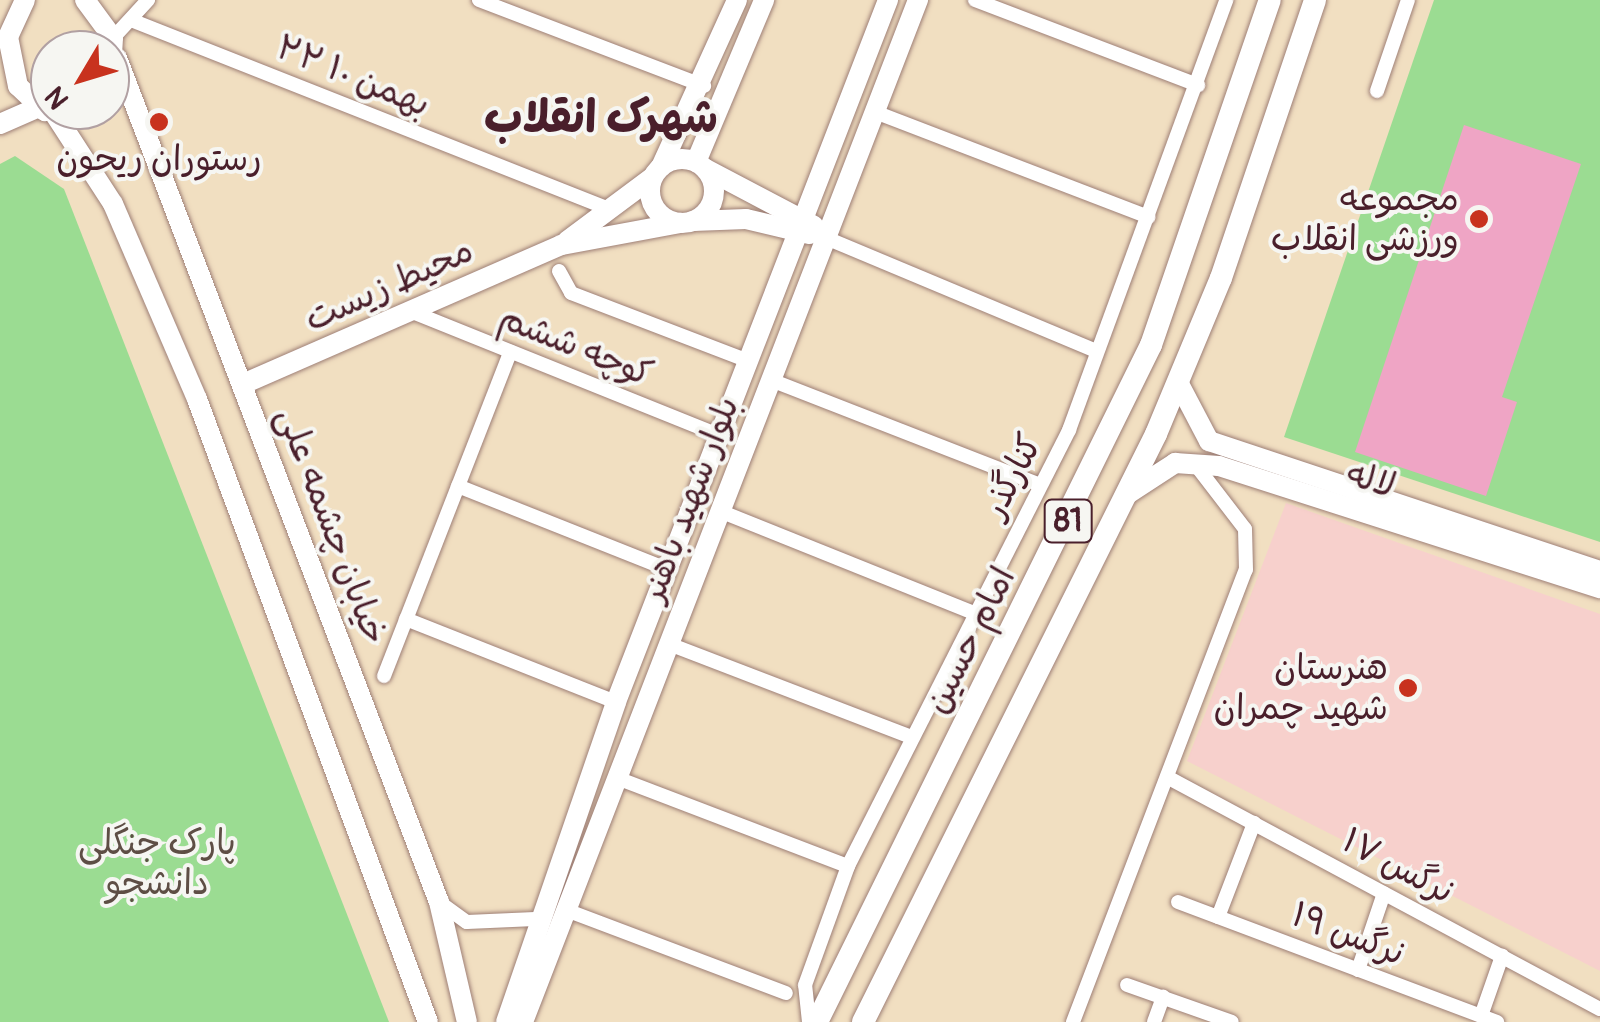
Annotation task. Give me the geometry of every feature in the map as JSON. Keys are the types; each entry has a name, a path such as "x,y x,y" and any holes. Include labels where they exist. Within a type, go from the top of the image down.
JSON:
{"main road":[{"name":"امام حسین","path":"817,1022 1151,345 1270,0"},
{"name":"81","path":"863,1022 1126,495 1178,382 1316,0"}],"street":[{"path":"125,30 148,0"},
{"path":"479,0 704,86"},
{"path":"737,0 704,86 657,172 652,201 687,222 712,205 701,165 764,0"},
{"name":"بلوار شهید باهنر","path":"506,1022 535,919 616,702 888,0"},
{"name":"بلوار شهید باهنر","path":"523,1022 918,0"},
{"path":"975,0 1198,85"},
{"name":"کنارگذر","path":"809,1022 805,985 848,866 910,736 1040,485 1149,216 1226,0"},
{"path":"1377,91 1408,0"},
{"name":"خیابان چشمه علی","path":"88,1 105,30"},
{"path":"12,13 10,72 30,93"},
{"name":"۲۲ بهمن ۱۰","path":"130,20 610,210"},
{"name":"خیابان چشمه علی","path":"130,87 439,902 467,1022"},
{"path":"875,112 1149,216"},
{"path":"0,124 30,115"},
{"path":"61,130 113,204 197,400 397,920 428,1022"},
{"path":"657,172 701,165 826,238 1096,351"},
{"name":"محیط زیست","path":"243,384 562,245 657,172"},
{"name":"محیط زیست","path":"562,245 687,222 802,223"},
{"path":"559,271 571,293 748,361"},
{"name":"کوچه ششم","path":"410,311 719,435"},
{"path":"384,676 510,352"},
{"path":"771,380 1040,485"},
{"path":"1073,1022 1250,551 1234,508 1195,464 1196,448 1209,441 1178,382"},
{"name":"لاله","path":"1209,441 1600,571"},
{"path":"1126,495 1175,463 1195,464"},
{"name":"لاله","path":"1195,464 1600,588"},
{"path":"458,486 668,569"},
{"path":"720,511 974,613"},
{"path":"406,618 616,702"},
{"path":"669,644 910,736"},
{"name":"نرگس ۱۷","path":"1167,777 1600,1009"},
{"path":"617,778 848,866"},
{"path":"1218,917 1254,824"},
{"path":"1358,970 1384,893"},
{"path":"439,902 466,922 535,919"},
{"name":"نرگس ۱۹","path":"1178,902 1497,1022"},
{"path":"566,910 786,993"},
{"path":"1481,1016 1502,956"},
{"path":"1127,985 1232,1022"},
{"path":"1154,1022 1163,998"}],"shaded area":[{"name":"هنرستان شهید چمران","path":"1286,503 1600,614 1600,971 1187,761"}],"green space":[{"name":"مجموعه ورزشی انقلاب","path":"1434,0 1600,0 1600,542 1284,437"},
{"name":"پارک جنگلی دانشجو","path":"15,156 64,189 389,1022 0,1022 0,164"}],"building":[{"path":"1464,125 1581,164 1502,397 1517,402 1486,496 1355,452"}],"place":[{"name":"رستوران ریحون","path":"159,122"},
{"name":"مجموعه ورزشی انقلاب","path":"1479,219"},
{"name":"هنرستان شهید چمران","path":"1408,688"}],"district":[{"name":"شهرک انقلاب","path":"601,119"}]}
